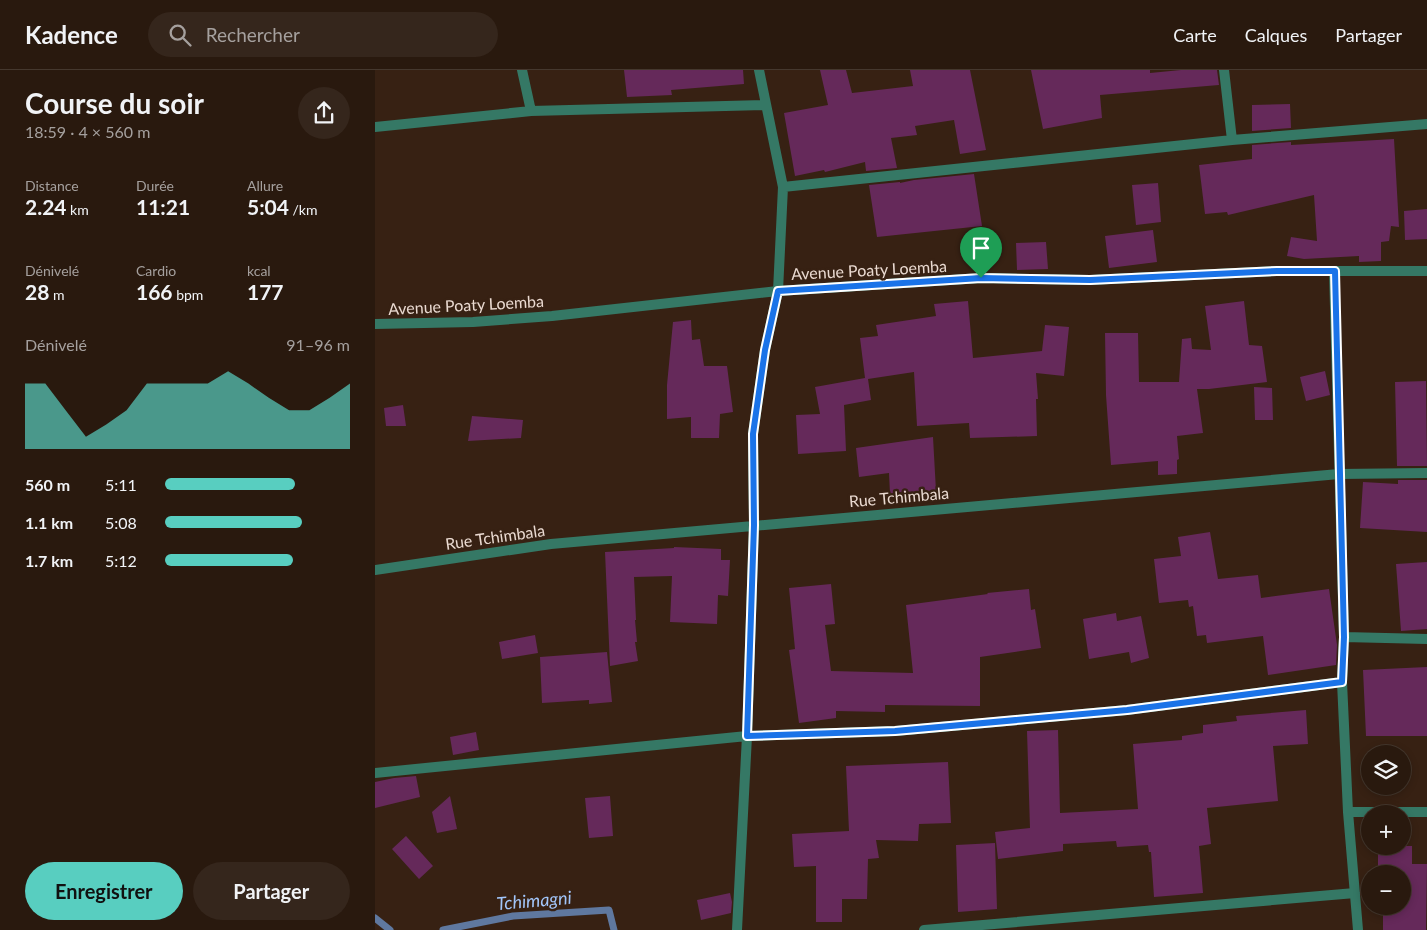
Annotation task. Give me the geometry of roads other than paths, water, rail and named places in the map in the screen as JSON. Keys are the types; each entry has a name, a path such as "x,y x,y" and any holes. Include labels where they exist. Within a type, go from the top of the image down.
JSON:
{"street":[{"path":"522,70 531,111"},
{"path":"737,930 747,736 754,525 753,434 765,350 778,291 783,188 759,70"},
{"path":"1224,70 1232,140"},
{"path":"375,127 531,111 765,104"},
{"path":"783,188 1232,140 1427,124"},
{"name":"Avenue Poaty Loemba","path":"375,324 473,322 551,316 778,291 1006,278 1090,280 1277,271 1427,271"},
{"path":"1335,271 1344,637 1342,682 1347,812 1357,930"},
{"name":"Rue Tchimbala","path":"375,570 551,544 754,525 1339,474 1427,473"},
{"path":"1344,637 1427,639"},
{"path":"375,773 747,736 895,731 1127,710 1342,682"},
{"path":"1347,812 1427,812"},
{"path":"924,930 1355,893"}],"waterway":[{"name":"Tchimagni","path":"443,930 513,916 609,910 614,930"},
{"name":"Tchimagni","path":"375,918 390,930"}]}
